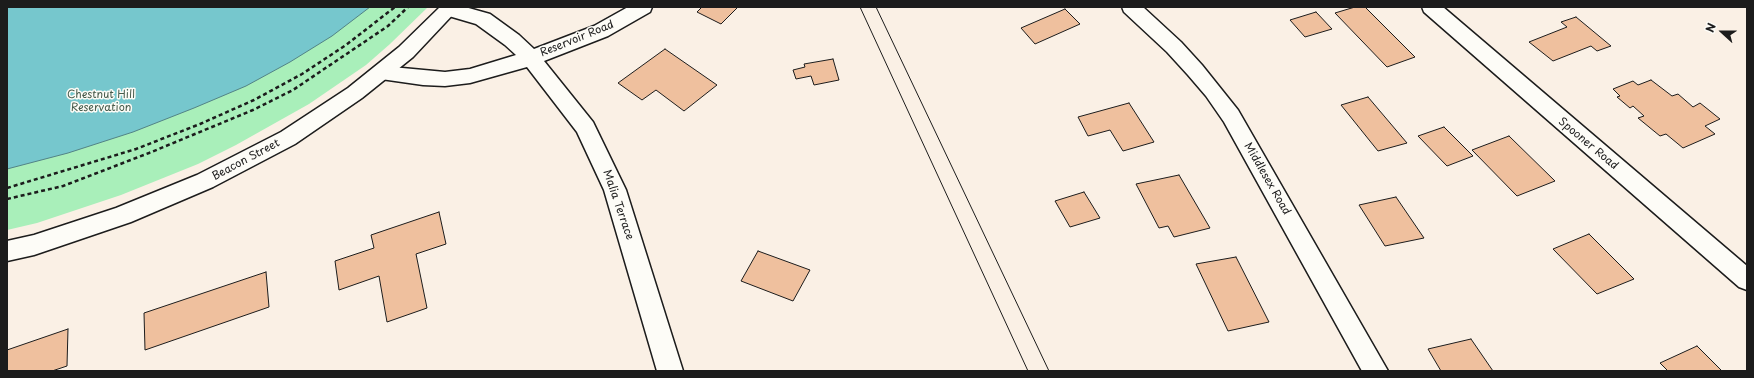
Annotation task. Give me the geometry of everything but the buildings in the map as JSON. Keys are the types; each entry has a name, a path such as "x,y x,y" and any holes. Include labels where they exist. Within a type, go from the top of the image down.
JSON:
{"street":[{"name":"Reservoir Road","path":"381,72 402,76 445,79 470,76 531,58 601,30 643,7"},
{"name":"Middlesex Road","path":"1131,7 1174,47 1213,91 1231,116 1375,371"},
{"name":"Spooner Road","path":"1430,7 1747,280"},
{"name":"Reservoir Road","path":"450,8 472,15 497,28 531,58"},
{"name":"Beacon Street","path":"7,252 41,243 123,215 205,181 288,138 336,107 406,52 450,8"},
{"name":"Malia Terrace","path":"531,58 586,128 601,158 617,198 670,371"}],"path":[{"path":"7,188 68,171 136,149 200,124 254,100 302,74 346,45 395,7"},
{"path":"7,199 63,186 149,153 253,110 293,90 388,26 408,7"}],"green space":[{"name":"Chestnut Hill Reservation","path":"7,7 428,7 366,65 309,104 236,145 198,164 121,195 37,223 7,230"}],"water":[{"name":"Chestnut Hill Reservation","path":"7,7 370,7 332,36 290,62 246,86 133,132 68,153 7,169"}],"tram line":[{"path":"860,7 1028,371"},
{"path":"876,7 1049,371"}]}
